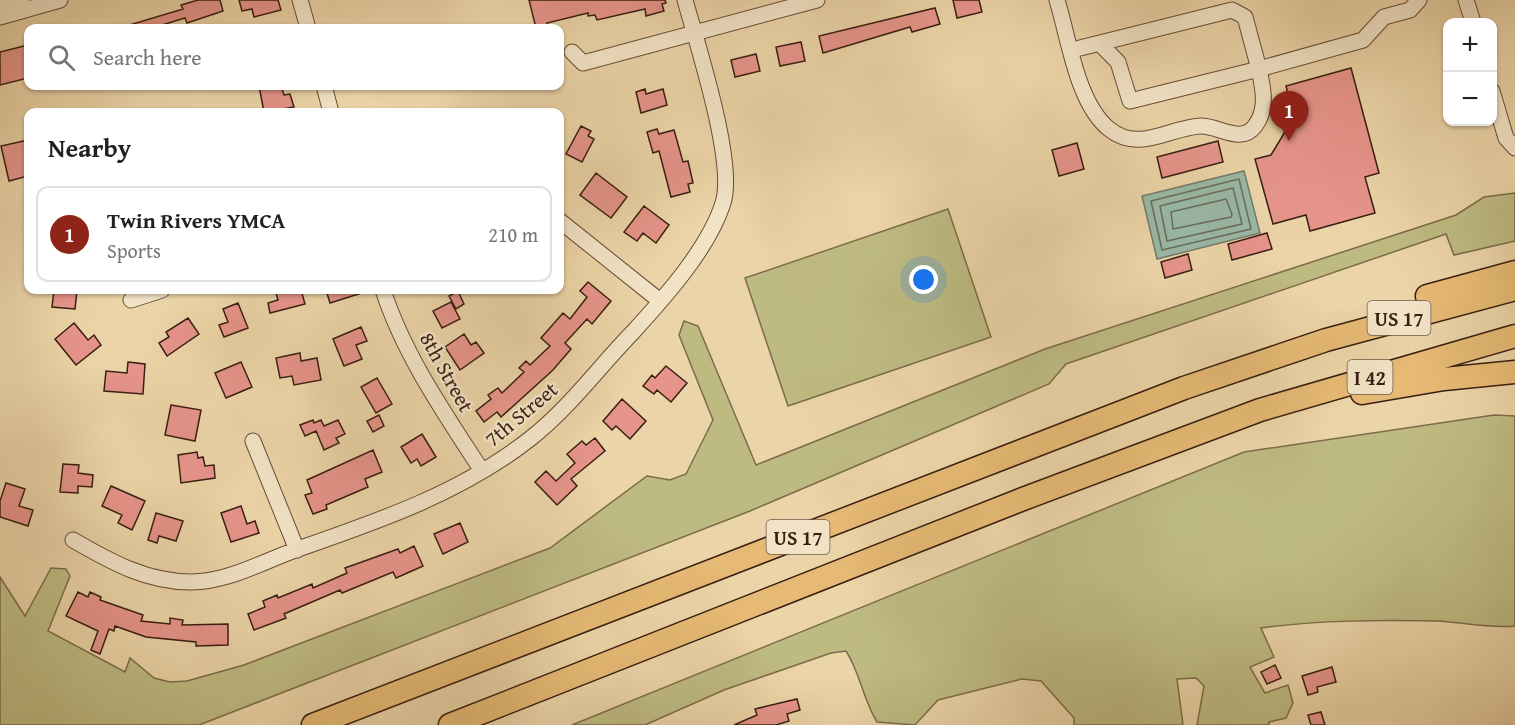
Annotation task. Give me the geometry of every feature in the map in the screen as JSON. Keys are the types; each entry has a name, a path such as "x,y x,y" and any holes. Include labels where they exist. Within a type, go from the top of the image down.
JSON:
{"highway":[{"path":"1326,340 1401,304 1515,272"},
{"name":"US 17","path":"313,725 1184,388 1326,340 1515,289"},
{"name":"I 42","path":"450,725 1226,422 1260,410 1515,336"},
{"path":"1226,422 1410,384 1515,372"}],"street":[{"path":"0,6 22,0"},
{"path":"0,17 60,0"},
{"path":"300,0 307,24"},
{"name":"7th Street","path":"73,540 130,570 160,580 194,582 229,575 417,504 482,471 531,438 564,408 660,301 706,240 724,202 725,159 685,0"},
{"path":"572,52 583,63 817,0"},
{"path":"1057,0 1082,88 1093,113 1122,139 1135,141 1194,126 1209,125 1236,135 1246,133 1255,126 1263,110 1264,91 1245,17 1232,10 1101,45 1072,50"},
{"path":"1101,45 1118,62 1130,101 1259,69 1363,39 1384,17 1410,10 1419,0"},
{"path":"1466,0 1472,18"},
{"path":"325,90 330,108"},
{"path":"1497,108 1506,138 1515,148"},
{"path":"564,224 660,301"},
{"path":"131,300 150,294"},
{"name":"8th Street","path":"385,294 408,347 432,393 482,471"},
{"path":"253,441 297,550"}],"shaded area":[{"path":"1515,193 1515,241 1454,255 1446,234 1066,364 1049,384 750,511 199,725 0,725 0,577 25,616 51,568 66,569 70,576 48,631 125,672 130,658 154,678 170,682 187,681 244,665 550,548 647,476 670,480 686,474 713,420 679,335 684,321 698,326 756,465 1045,349 1456,215 1484,197"},
{"path":"948,209 991,337 788,406 745,278"},
{"path":"1494,415 1515,416 1515,626 1496,627 1437,621 1371,621 1305,623 1261,628 1274,657 1250,667 1265,693 1288,685 1293,703 1286,718 1269,722 1269,725 1197,725 1204,686 1196,678 1177,679 1183,725 1074,725 1074,718 1041,681 1022,679 938,700 915,725 877,722 846,651 831,653 724,690 645,725 572,725 1244,452"}],"water":[{"path":"1244,171 1260,233 1157,259 1142,196"}],"building":[{"path":"198,0 220,0 223,11 187,23 185,18 165,24 133,24 183,9 181,5"},
{"path":"239,0 278,0 281,10 254,17 252,9 242,11"},
{"path":"529,0 665,0 666,3 662,4 664,11 646,16 645,9 597,20 595,15 588,16 588,13 547,24 535,24"},
{"path":"953,0 979,0 982,12 957,18"},
{"path":"935,8 940,24 912,32 910,27 823,53 819,36"},
{"path":"801,42 805,61 780,66 776,47"},
{"path":"24,46 24,79 0,85 0,52"},
{"path":"756,54 760,71 735,77 731,60"},
{"path":"1351,68 1379,173 1365,177 1375,213 1310,231 1306,215 1273,224 1255,159 1271,155 1294,117 1286,86"},
{"path":"645,89 646,94 663,89 667,105 641,113 636,92"},
{"path":"260,90 282,90 284,95 290,94 294,107 288,108 263,108"},
{"path":"581,126 591,131 588,136 594,139 582,162 566,154"},
{"path":"657,129 659,134 674,130 683,162 688,161 693,183 688,184 690,192 671,197 659,151 653,153 647,132"},
{"path":"24,141 24,177 9,181 1,146"},
{"path":"1218,141 1223,162 1162,178 1157,157"},
{"path":"1077,143 1084,169 1059,176 1052,150"},
{"path":"596,173 627,197 611,218 580,195"},
{"path":"644,206 669,225 656,243 643,233 637,241 624,232"},
{"path":"1267,233 1272,249 1232,260 1228,244"},
{"path":"1188,254 1192,270 1165,278 1161,262"},
{"path":"588,282 611,301 592,324 587,319 565,343 571,349 553,370 501,417 497,412 484,422 476,411 491,399 488,395 498,388 502,393 524,372 519,368 526,361 530,365 550,346 541,338 563,313 570,319 587,297 580,291"},
{"path":"54,294 77,294 75,309 52,307"},
{"path":"276,294 302,294 305,304 270,313 268,303 278,300"},
{"path":"327,294 359,294 330,303"},
{"path":"459,294 464,304 456,309 449,296"},
{"path":"451,302 460,319 442,328 433,311"},
{"path":"238,303 248,328 224,337 219,325 228,322 223,309"},
{"path":"188,318 199,334 167,356 159,343 169,337 166,332"},
{"path":"74,323 88,340 94,335 101,345 76,365 55,339"},
{"path":"361,327 367,341 356,345 362,359 344,366 333,339"},
{"path":"464,334 471,345 476,342 484,353 460,370 445,347"},
{"path":"300,353 301,361 317,358 321,380 294,385 292,376 280,378 276,358"},
{"path":"128,362 145,364 143,394 104,391 106,371 127,373"},
{"path":"241,362 252,387 226,398 215,373"},
{"path":"666,366 687,383 671,402 657,390 654,394 643,386 652,375 655,378"},
{"path":"377,378 392,404 376,413 361,387"},
{"path":"622,399 646,421 630,439 616,426 612,430 603,421"},
{"path":"171,405 201,410 195,441 165,435"},
{"path":"379,415 384,426 373,432 367,421"},
{"path":"313,420 314,423 321,420 324,426 338,420 345,434 336,438 339,443 324,450 316,431 305,436 300,425"},
{"path":"422,434 436,457 421,466 417,459 411,463 401,447"},
{"path":"595,438 605,451 571,479 577,486 557,505 535,482 546,471 556,481 575,463 567,454 582,441 586,445"},
{"path":"373,450 382,472 365,479 368,487 326,505 327,509 313,514 305,495 312,493 307,480"},
{"path":"197,452 198,458 203,457 205,466 214,465 215,478 181,483 178,455"},
{"path":"63,464 79,465 78,473 93,475 92,487 78,486 78,493 60,492"},
{"path":"6,483 25,489 19,506 33,510 28,526 0,517 0,501"},
{"path":"111,486 145,501 132,530 118,523 122,515 102,506"},
{"path":"241,506 247,524 255,521 259,533 231,542 221,513"},
{"path":"156,513 183,521 176,541 159,536 157,543 148,540"},
{"path":"460,523 468,542 443,554 434,534"},
{"path":"414,546 423,566 396,578 393,572 342,593 340,590 284,614 286,618 254,630 248,614 265,607 263,601 277,595 278,598 312,584 313,588 347,573 345,568 398,549 400,553"},
{"path":"78,592 88,597 90,592 101,597 100,600 143,615 141,621 170,624 170,618 183,620 182,625 228,624 228,645 196,646 196,642 146,637 115,626 114,631 109,629 100,654 91,650 98,631 66,616"},
{"path":"1275,665 1281,678 1267,684 1261,672"},
{"path":"1332,667 1336,682 1317,687 1318,692 1308,695 1302,676"},
{"path":"797,699 800,710 787,714 789,721 776,725 734,725 757,715 755,709"},
{"path":"1321,712 1325,725 1311,725 1308,715"}],"place":[{"name":"Twin Rivers YMCA","path":"1289,141"}]}
